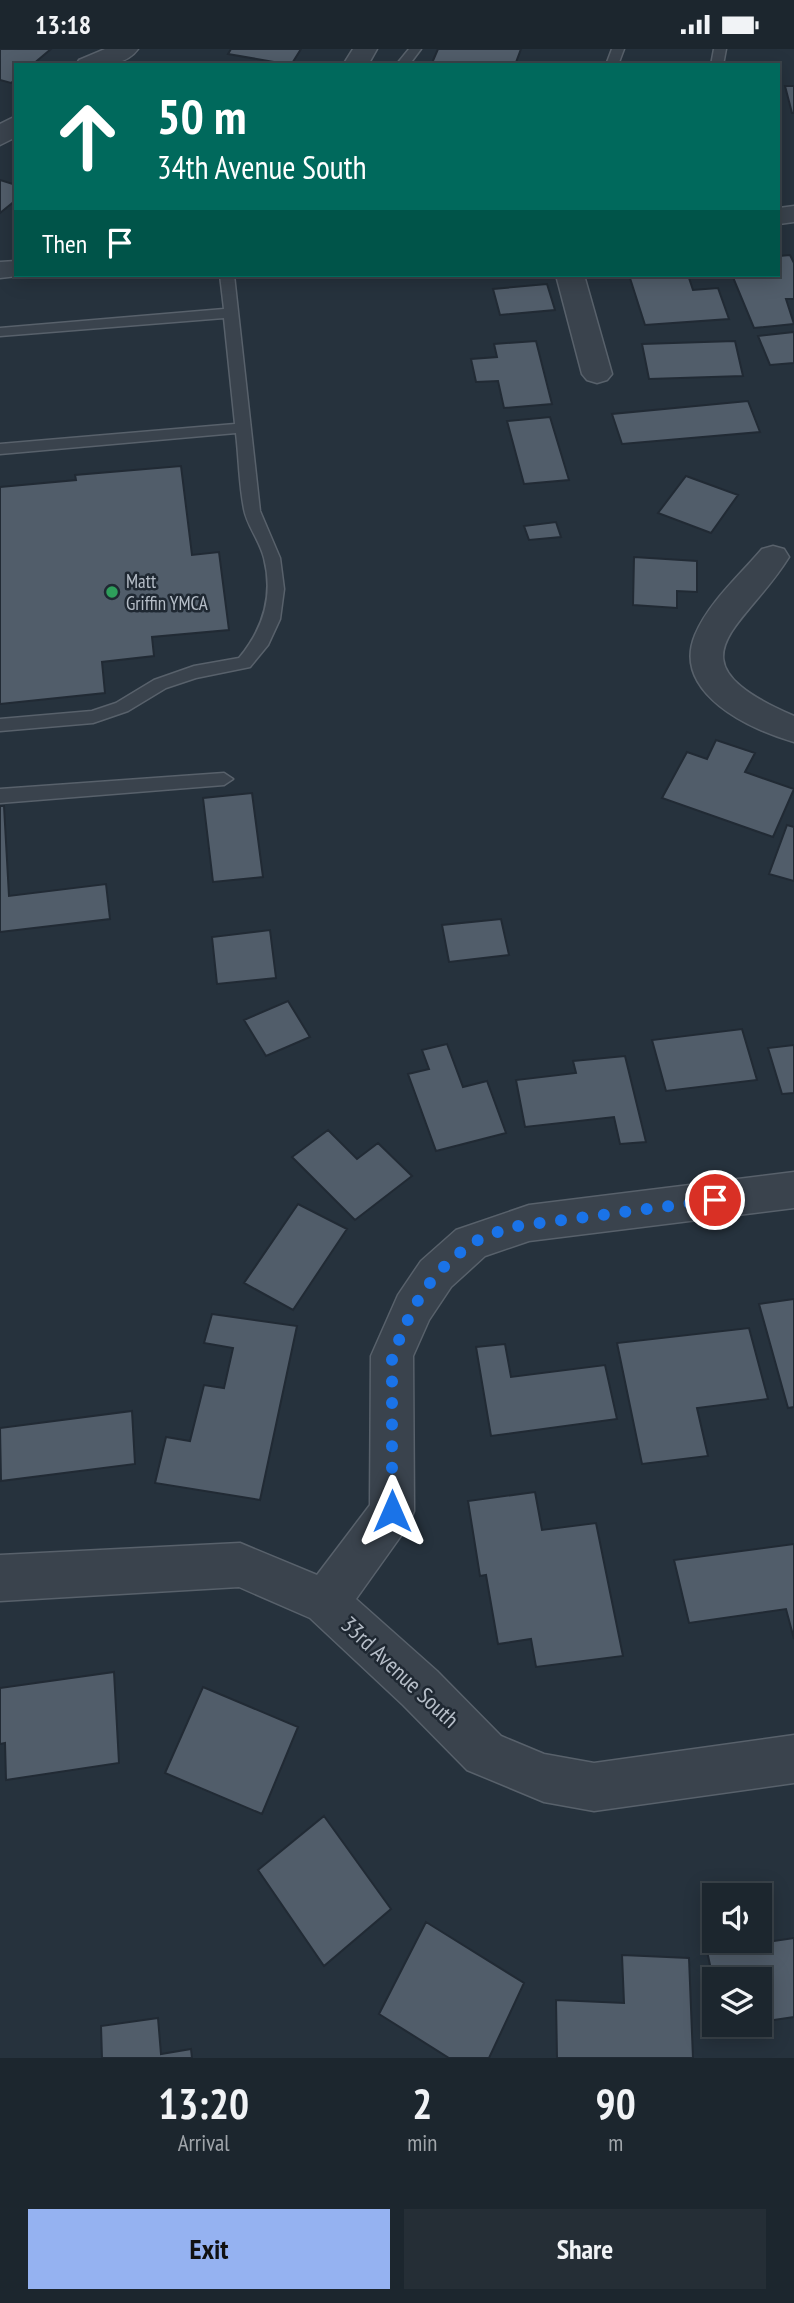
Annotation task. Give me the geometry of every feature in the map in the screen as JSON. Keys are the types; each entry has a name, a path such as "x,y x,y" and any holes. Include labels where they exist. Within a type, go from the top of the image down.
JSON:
{"street":[{"path":"94,63 126,49"},
{"path":"0,137 14,126"},
{"path":"571,277 597,375"},
{"path":"773,557 710,640 709,668 732,699 755,714 794,730"},
{"path":"326,1602 392,1511 392,1356 413,1308 436,1274 471,1243 529,1223 794,1190"},
{"name":"33rd Avenue South","path":"0,1578 240,1565 326,1602 420,1688 484,1753 544,1778 594,1787 794,1759"}],"lane":[{"path":"404,63 415,49"},
{"path":"0,725 93,717 122,707 160,684 194,672 244,663 262,641 272,619 276,589 272,558 253,511 227,277"},
{"path":"0,332 231,313"},
{"path":"0,449 244,428"},
{"path":"0,796 224,779"}],"building":[{"path":"0,49 51,49 34,63 14,63 14,81 11,83 0,80"},
{"path":"231,49 301,49 292,63 228,54"},
{"path":"438,49 521,49 516,63 432,63"},
{"path":"785,86 794,86 794,113 792,113"},
{"path":"0,180 14,184 14,202 0,213"},
{"path":"790,255 794,263 794,299 786,299 794,324 754,328 733,277 780,277 780,256"},
{"path":"630,277 689,277 693,290 718,288 729,319 645,325"},
{"path":"547,284 555,310 500,315 493,289"},
{"path":"794,332 794,363 770,365 758,336"},
{"path":"536,341 552,404 504,408 498,381 476,382 471,359 497,357 494,344"},
{"path":"735,341 743,376 649,379 642,344"},
{"path":"748,401 760,432 622,444 612,414"},
{"path":"550,417 569,480 524,484 507,421"},
{"name":"Matt Griffin YMCA","path":"181,466 192,555 219,552 229,630 152,637 154,656 102,662 105,693 0,704 0,487 76,480 75,475"},
{"path":"686,476 738,495 711,533 658,513"},
{"path":"556,522 561,537 529,540 524,526"},
{"path":"634,557 697,561 697,592 677,591 677,608 633,605"},
{"path":"716,740 755,753 745,772 794,789 773,837 662,798 687,752 707,759"},
{"path":"252,793 263,877 213,882 203,798"},
{"path":"0,806 4,806 9,896 106,884 110,919 0,932"},
{"path":"787,825 794,827 794,881 769,874"},
{"path":"501,919 509,955 449,962 442,925"},
{"path":"270,930 276,978 217,984 212,937"},
{"path":"288,1001 310,1037 266,1056 244,1020"},
{"path":"742,1029 757,1080 666,1091 652,1040"},
{"path":"447,1044 463,1087 487,1081 506,1133 436,1151 408,1074 429,1069 422,1050"},
{"path":"794,1045 794,1093 782,1094 768,1048"},
{"path":"625,1056 646,1142 620,1144 614,1117 525,1127 516,1080 576,1073 573,1061"},
{"path":"328,1130 357,1159 378,1143 412,1176 355,1220 292,1157"},
{"path":"298,1204 347,1229 293,1310 244,1283"},
{"path":"794,1299 794,1407 788,1408 759,1304"},
{"path":"212,1314 297,1326 260,1500 155,1483 166,1437 190,1441 204,1385 224,1388 233,1348 204,1343"},
{"path":"749,1328 768,1399 697,1408 708,1456 642,1464 617,1343"},
{"path":"505,1344 511,1377 605,1365 617,1419 491,1436 476,1347"},
{"path":"132,1411 135,1464 1,1481 0,1428"},
{"path":"535,1492 542,1530 596,1523 623,1656 536,1667 531,1639 498,1644 486,1575 480,1576 468,1501"},
{"path":"794,1544 794,1639 786,1609 689,1623 674,1560"},
{"path":"114,1672 119,1763 6,1780 5,1743 0,1744 0,1688"},
{"path":"203,1687 298,1727 262,1814 165,1773"},
{"path":"324,1816 391,1909 324,1966 258,1870"},
{"path":"426,1922 524,1983 489,2058 449,2058 379,2014"},
{"path":"794,1938 794,2017 772,2020 772,1967 710,1967 707,1953 772,1953 772,1941"},
{"path":"622,1955 689,1958 693,2058 557,2058 556,2000 624,2003"},
{"path":"158,2018 161,2054 191,2049 192,2058 102,2058 101,2026"}],"place":[{"name":"Matt Griffin YMCA","path":"112,592"}],"route":[{"path":"392,1511 392,1356 413,1308 436,1274 471,1243 510,1227 715,1200"}]}
